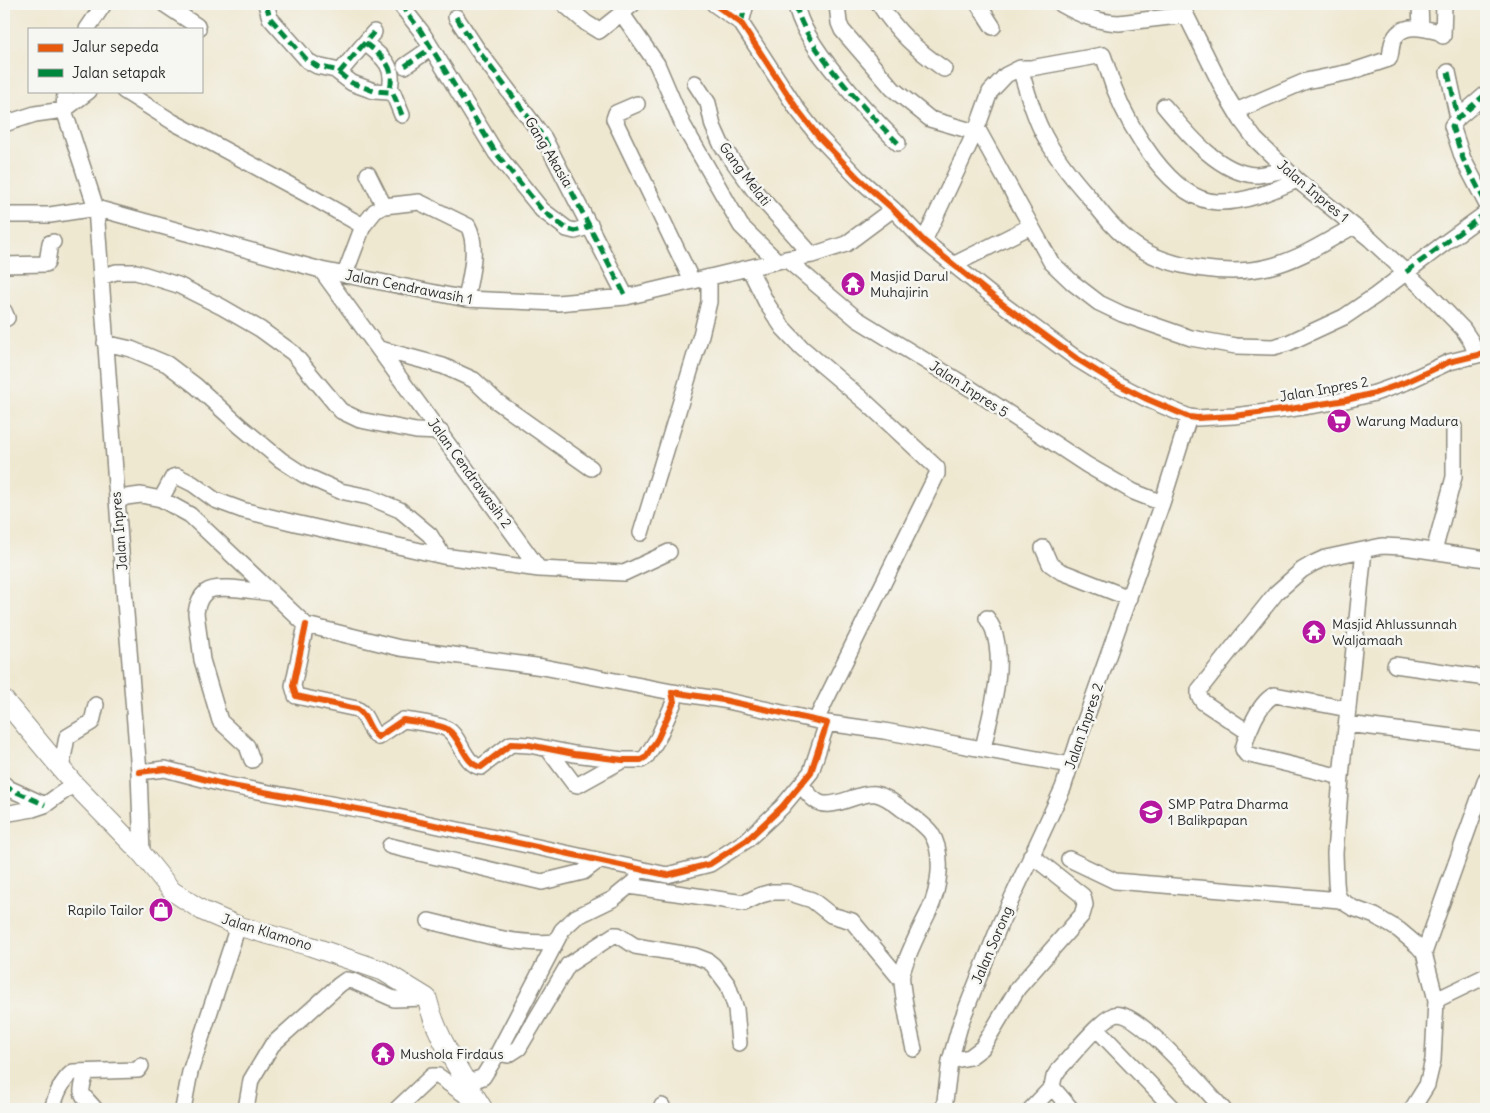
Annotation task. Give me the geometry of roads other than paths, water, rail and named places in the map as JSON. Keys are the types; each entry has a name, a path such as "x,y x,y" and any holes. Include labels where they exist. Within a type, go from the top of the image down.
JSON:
{"main road":[{"name":"Jalan Klamono","path":"4,700 74,784 142,854 172,892 203,911 238,926 310,946 384,972 427,998"},
{"path":"427,998 432,1018 482,1107"}],"street":[{"path":"88,28 103,4"},
{"path":"164,4 198,28"},
{"path":"400,4 421,31 496,153 542,210 566,229 575,231 591,226"},
{"path":"564,4 586,23 599,31 634,4"},
{"path":"714,4 741,22 797,109 818,136 858,178 924,240 953,265 1077,359 1132,392 1189,417"},
{"path":"741,22 746,4"},
{"path":"796,4 797,14 814,45 864,108 898,143"},
{"path":"837,4 838,23 842,30 893,89 930,119 976,130 1051,262 1083,290 1108,308 1191,338 1247,347 1273,347 1320,328 1344,317 1375,296 1486,214"},
{"path":"879,4 906,39 944,69"},
{"path":"978,4 993,27"},
{"path":"1062,4 1084,16 1109,23 1119,23 1184,10"},
{"path":"1420,4 1421,28"},
{"path":"1236,111 1306,81 1350,72 1384,62 1389,59 1394,38 1410,28 1421,28 1443,34 1444,4"},
{"path":"270,6 270,18 308,61 317,66 335,70 352,83 374,91 389,92 395,96 402,115"},
{"name":"Jalan Inpres 1","path":"1184,10 1236,111 1255,139 1291,175 1354,226 1406,272 1463,329 1481,353"},
{"name":"Jalan Inpres 5","path":"622,14 657,64 683,125 741,226 857,319 973,390 1087,465 1134,492 1162,503"},
{"name":"Gang Akasia","path":"456,17 544,138 626,296"},
{"path":"339,73 370,38 391,70 392,82 389,92"},
{"path":"405,66 431,48"},
{"path":"924,240 976,130 990,92 1006,75 1020,68 1031,68 1104,55 1113,87 1135,132 1172,179 1196,196 1217,202 1266,194 1291,175"},
{"path":"1020,68 1041,129 1068,174 1118,231 1138,247 1156,256 1166,260 1205,268 1251,270 1289,260 1354,226"},
{"path":"1448,72 1458,118"},
{"name":"Gang Melati","path":"695,83 708,104 713,126 722,146 754,190 812,255"},
{"path":"64,110 65,92"},
{"path":"4,124 35,114 64,110 88,92"},
{"path":"126,92 173,122 363,226"},
{"path":"1486,94 1458,118 1452,126 1457,146 1486,203"},
{"path":"637,104 616,113 615,122 692,282"},
{"path":"1164,106 1192,140 1229,167 1256,175 1291,175"},
{"name":"Jalan Inpres","path":"64,110 96,208 139,772 142,854"},
{"path":"368,174 384,206"},
{"path":"345,274 363,226 375,211 384,206 422,202 468,226 472,243 473,264 466,300"},
{"path":"4,216 50,215 96,208"},
{"name":"Jalan Cendrawasih 1","path":"96,208 321,270 466,300 557,303 626,296 782,260 812,255 846,244 893,209"},
{"path":"953,265 1031,226"},
{"path":"4,265 46,264 50,243 53,242"},
{"path":"139,772 165,769 226,785 374,812 667,876 710,864 746,840 782,807 811,772 821,722 937,474 937,468 868,404 802,348 783,328 767,304 749,268"},
{"name":"Jalan Cendrawasih 2","path":"321,270 441,432 539,569"},
{"path":"101,277 116,272 136,272 178,285 260,328 293,353 341,411 360,420 416,432 441,432"},
{"path":"641,533 701,335 709,302 709,277"},
{"path":"105,343 131,349 166,364 196,386 281,460 304,475 340,491 369,497 400,510 430,534 443,556"},
{"path":"380,349 443,366 474,380 495,400 591,468"},
{"name":"Jalan Inpres 2","path":"1063,788 1162,503 1189,417 1234,416 1346,400 1384,390 1449,362 1481,353"},
{"path":"1434,551 1454,477 1454,427"},
{"path":"161,499 174,477 177,476 215,500 242,510 295,524 443,556 539,569 624,573 669,552"},
{"path":"117,502 126,497 141,495 161,499 190,515 306,625 400,648 543,667 821,722 884,731 1070,765"},
{"path":"1248,732 1203,702 1199,696 1201,685 1285,583 1314,562 1382,546 1404,547 1486,558"},
{"path":"1043,548 1050,564 1056,569 1129,598"},
{"path":"1340,900 1337,893 1335,870 1341,777 1364,550"},
{"path":"252,760 246,746 220,721 202,660 196,613 201,597 208,591 226,588 272,593"},
{"path":"983,749 996,687 998,664 994,632 987,618"},
{"path":"306,625 293,686 296,696 358,709 362,712 374,734 378,737 403,720 447,729 461,746 472,765 480,767 511,744 529,745 574,754 623,760 641,760 646,757 658,738 674,702 672,692"},
{"path":"1395,665 1486,678"},
{"path":"1341,777 1246,754 1242,749 1248,732 1269,697 1275,695 1348,716 1486,741"},
{"path":"61,768 67,736 92,722 96,712 96,705"},
{"path":"548,749 574,784 578,785 623,760"},
{"path":"1424,953 1486,779"},
{"path":"4,784 8,788 45,805"},
{"path":"4,814 45,805 74,784"},
{"path":"801,784 813,798 821,803 840,801 861,794 877,794 920,822 931,833 938,849 939,869 936,893 902,974 914,1049"},
{"name":"Jalan Sorong","path":"944,1109 950,1061 961,1022 978,977 1031,855 1063,788"},
{"path":"390,846 542,882 583,872 598,861"},
{"path":"950,1061 970,1057 982,1048 1018,988 1082,915 1085,905 1083,896 1031,855"},
{"path":"1069,858 1115,881 1340,900 1353,908 1375,916 1399,930 1424,953 1436,1000 1433,1060 1430,1079 1412,1109"},
{"path":"467,1083 483,1077 498,1054 562,930 576,917 613,899 645,872"},
{"path":"629,886 744,903 772,892 787,892 800,895 812,900 831,915 852,921 902,981"},
{"path":"429,921 514,942 537,944 555,942"},
{"path":"183,1109 190,1072 238,926"},
{"path":"498,1054 508,1055 519,1048 568,965 614,935 618,935 635,946 695,956 708,961 728,985 736,1009 740,1043"},
{"path":"1436,1000 1486,976"},
{"path":"246,1109 251,1080 272,1045 339,984 346,980 394,999 427,998"},
{"path":"1031,1109 1052,1087 1054,1077 1059,1069 1097,1029 1112,1016 1119,1014 1131,1019 1171,1052 1223,1109"},
{"path":"1097,1029 1174,1109"},
{"path":"52,1109 58,1092 73,1072 138,1070 141,1066"},
{"path":"86,1073 80,1091 95,1109"},
{"path":"407,1106 432,1076 438,1076 482,1107"},
{"path":"1052,1087 1071,1109"}],"place":[{"name":"Masjid Darul Muhajirin","path":"853,284"},
{"name":"Warung Madura","path":"1339,421"},
{"name":"Masjid Ahlussunnah Waljamaah","path":"1314,632"},
{"name":"SMP Patra Dharma 1 Balikpapan","path":"1151,812"},
{"name":"Rapilo Tailor","path":"161,910"},
{"name":"Mushola Firdaus","path":"383,1054"}]}
